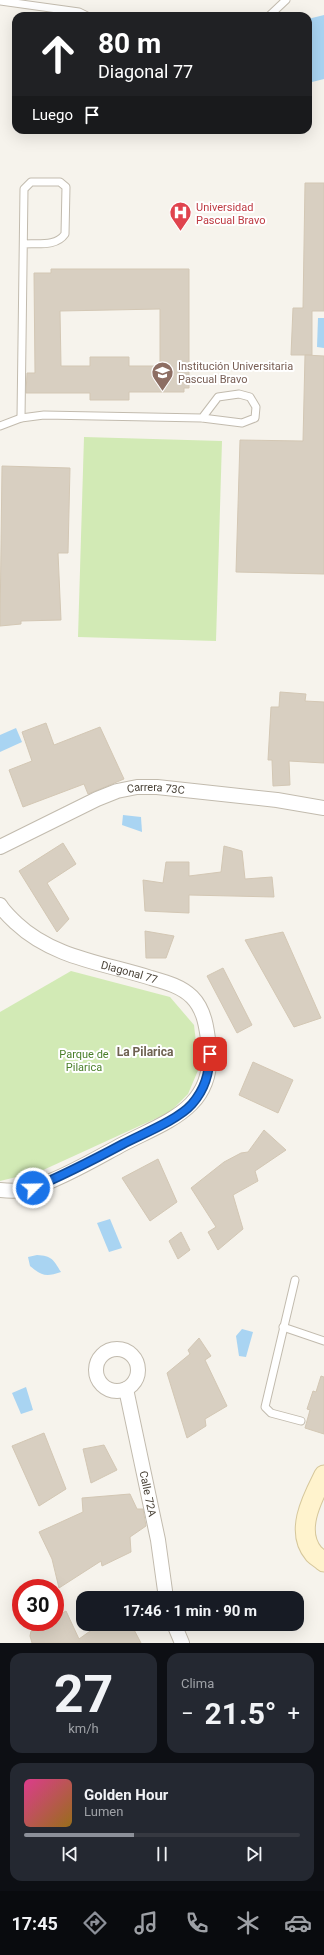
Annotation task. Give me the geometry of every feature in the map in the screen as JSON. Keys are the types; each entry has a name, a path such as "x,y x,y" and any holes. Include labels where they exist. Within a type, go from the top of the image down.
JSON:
{"street":[{"name":"Carrera 73C","path":"0,847 97,799 118,791 137,787 157,787 277,800 324,808"},
{"name":"Diagonal 77","path":"0,905 23,930 51,948 68,955 130,971 173,985 191,996 203,1013 210,1054 209,1074 204,1087 190,1106 146,1133 74,1171 33,1188 0,1190"},
{"name":"Calle 72A","path":"126,1389 158,1540 165,1591"},
{"path":"324,1475 310,1503 306,1519 306,1531 314,1554 324,1562"},
{"path":"177,1631 182,1643"}],"lane":[{"path":"0,0 79,12"},
{"path":"273,12 286,0"},
{"path":"21,418 24,189 31,182 60,182 66,187 65,234 61,241 53,243 24,244"},
{"path":"0,426 21,418 44,415 202,418 242,423 255,418 256,407 250,396 240,394 218,397 202,418"},
{"path":"295,1280 265,1407 271,1413 302,1420"},
{"path":"283,1327 324,1341"}],"green space":[{"path":"84,437 222,441 216,641 78,637"},
{"name":"Parque de Pilarica","path":"71,971 170,997 194,1025 199,1068 188,1094 170,1112 41,1171 0,1181 0,1012"}],"water":[{"path":"324,15 324,79 312,82 312,18"},
{"path":"318,318 324,318 324,348 317,347"},
{"path":"16,728 22,742 0,752 0,735"},
{"path":"123,815 141,817 142,832 122,825"},
{"path":"110,1219 122,1248 109,1252 97,1223"},
{"path":"37,1255 46,1256 52,1259 61,1272 52,1275 41,1274 30,1266 28,1257"},
{"path":"242,1329 253,1332 246,1357 239,1356 236,1336"},
{"path":"26,1387 33,1410 21,1414 12,1393"}],"building":[{"path":"305,183 324,183 324,311 312,311 312,355 291,355 293,308 303,308"},
{"path":"51,269 189,269 189,388 184,388 184,392 129,392 129,400 90,400 90,393 26,393 27,373 35,373 34,273 51,273","holes":["160,309 160,366 129,366 129,357 90,357 90,366 61,366 60,311"]},
{"path":"305,355 324,356 324,574 236,572 240,440 303,441"},
{"path":"2,466 70,468 68,553 58,553 61,620 21,621 21,624 0,626"},
{"path":"280,692 306,694 305,701 324,702 324,763 289,761 290,785 273,786 272,760 268,760 271,707 279,707"},
{"path":"46,723 54,745 100,727 124,779 88,794 84,784 23,807 9,770 32,761 22,732"},
{"path":"63,843 76,864 47,883 69,919 57,932 19,871"},
{"path":"224,846 242,851 245,879 272,877 274,897 189,895 189,913 145,911 143,880 163,883 166,862 189,862 189,876 221,872"},
{"path":"145,931 174,936 166,958 146,958"},
{"path":"283,932 321,1018 294,1027 245,940"},
{"path":"223,968 252,1025 237,1033 207,976"},
{"path":"253,1062 293,1080 278,1113 239,1095"},
{"path":"264,1130 286,1150 255,1171 258,1181 233,1195 243,1229 218,1250 208,1232 216,1227 191,1188 224,1162 241,1153 248,1152"},
{"path":"158,1159 177,1202 150,1221 122,1178"},
{"path":"181,1232 190,1250 178,1259 169,1241"},
{"path":"199,1338 211,1356 205,1360 227,1406 205,1419 206,1426 187,1438 167,1373 190,1354 188,1350"},
{"path":"321,1376 324,1377 324,1434 305,1428 310,1410 307,1409 313,1391 316,1392"},
{"path":"44,1433 66,1489 39,1506 12,1446"},
{"path":"104,1445 117,1470 91,1483 83,1449"},
{"path":"130,1494 137,1509 143,1509 146,1526 130,1537 131,1552 102,1566 101,1561 64,1585 64,1579 57,1579 52,1559 39,1532 83,1512 82,1498"},
{"path":"66,1611 79,1639 90,1631 135,1631 141,1643 32,1643 30,1636 31,1631 64,1631 64,1612"}],"place":[{"name":"Universidad Pascual Bravo","path":"180,232"},
{"name":"Institución Universitaria Pascual Bravo","path":"162,392"}],"district":[{"name":"La Pilarica","path":"145,1052"}],"route":[{"path":"33,1188 74,1171 146,1133 190,1106 204,1087 209,1074 210,1054"}]}
